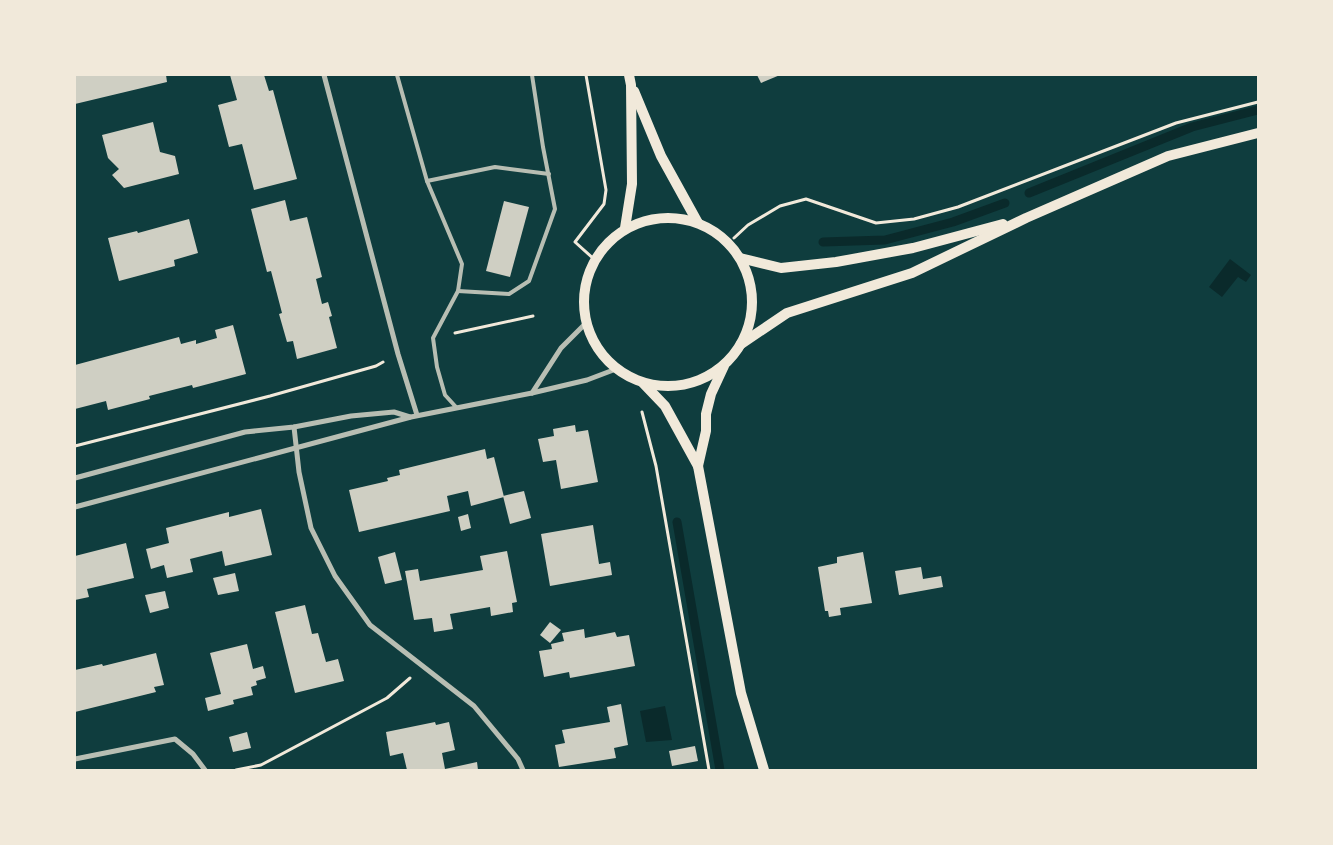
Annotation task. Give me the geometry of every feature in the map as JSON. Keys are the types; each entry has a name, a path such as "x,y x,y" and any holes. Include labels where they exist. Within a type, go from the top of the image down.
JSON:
{"main road":[{"path":"626,228 632,184 630,80"},
{"path":"630,80 661,156 698,223"},
{"path":"698,466 706,431 711,394 724,365 742,344 787,313 912,273 1026,218 1168,156 1258,133"},
{"path":"742,344 750,323 752,301 749,279 740,258 729,243 714,231 698,223 673,217 649,220 626,228 608,242 594,260 586,280 583,301 586,323 597,349 616,369 639,382 665,406 698,466 741,692 764,770"},
{"path":"740,258 781,268 836,262 913,248 1026,218"},
{"path":"639,382 672,387 700,380 724,365"}],"street":[{"path":"324,75 398,354 417,416"},
{"path":"532,393 561,348 586,323"},
{"path":"75,507 411,417 532,393 587,380 616,369"},
{"path":"75,478 245,432 294,427 351,416 394,412 411,417"},
{"path":"294,427 295,448 310,528 335,576 370,625 474,706 518,759 523,770"},
{"path":"75,759 174,739 193,754 205,770"}],"lane":[{"path":"397,75 427,181 462,264 458,291 433,338 436,367 446,395 456,407"},
{"path":"458,291 509,294 529,281 555,210 532,75"},
{"path":"427,181 495,167 549,174"}],"path":[{"path":"586,75 606,190 604,204 575,242 594,260"},
{"path":"729,243 748,225 780,206 806,199 876,223 914,219 958,207 1176,123 1258,102"},
{"path":"433,338 533,316"},
{"path":"75,446 376,366 398,354"},
{"path":"639,382 656,466 709,770"},
{"path":"236,770 261,765 388,698 423,666"}],"water":[{"path":"1230,259 1251,275 1246,282 1238,277 1222,297 1209,287"},
{"path":"665,706 672,740 646,742 640,711"}],"building":[{"path":"75,75 166,75 167,82 75,104"},
{"path":"230,75 264,75 269,91 273,90 297,179 254,190 242,144 229,147 218,105 237,100"},
{"path":"757,75 780,75 761,83"},
{"path":"153,122 160,152 175,156 179,174 124,188 112,175 119,169 108,158 102,135"},
{"path":"285,200 290,221 307,217 322,277 316,279 322,304 328,302 332,316 329,317 337,348 297,359 293,341 287,342 279,314 282,313 271,271 267,272 251,209"},
{"path":"504,201 529,207 510,277 486,271"},
{"path":"189,219 198,253 174,260 175,266 119,281 108,238 137,231 138,233"},
{"path":"233,325 246,374 193,388 192,385 149,396 150,399 108,410 106,401 75,409 75,365 179,337 181,344 196,340 196,344 217,338 215,330"},
{"path":"575,425 576,432 588,430 598,482 561,489 556,460 543,462 538,439 554,436 553,429"},
{"path":"485,449 487,459 494,457 504,497 471,506 468,491 447,496 450,511 359,532 349,490 388,481 387,478 400,475 399,470"},
{"path":"524,491 531,518 510,524 503,496"},
{"path":"261,509 272,555 225,566 222,551 190,559 193,572 167,578 164,565 151,569 146,549 169,543 166,528 229,512 229,517"},
{"path":"468,514 471,528 461,531 458,517"},
{"path":"593,525 599,564 610,562 612,575 550,586 541,534"},
{"path":"126,543 134,578 87,589 89,597 75,600 75,556"},
{"path":"507,551 517,602 512,603 513,612 491,616 490,607 450,614 453,629 434,632 432,618 414,620 405,571 418,569 420,581 483,570 480,556"},
{"path":"395,552 402,580 385,584 378,557"},
{"path":"863,552 872,603 840,608 841,615 829,617 828,611 825,611 818,567 837,563 837,557"},
{"path":"921,567 923,579 941,576 943,587 899,595 895,571"},
{"path":"235,573 239,591 218,595 213,578"},
{"path":"165,591 169,608 150,613 145,595"},
{"path":"305,605 312,634 318,633 326,662 338,659 344,681 295,693 275,612"},
{"path":"550,622 561,630 550,643 540,635"},
{"path":"584,629 585,638 615,632 617,637 629,635 635,666 570,678 569,672 544,677 539,651 552,649 551,644 564,641 562,633"},
{"path":"247,644 253,669 263,666 266,678 256,681 257,685 251,687 253,695 233,700 234,704 208,711 205,698 221,694 210,653"},
{"path":"156,653 164,685 154,687 156,692 75,712 75,670 102,664 103,666"},
{"path":"621,704 628,745 614,748 616,758 559,767 555,745 565,743 562,730 610,722 607,707"},
{"path":"435,722 436,725 449,722 455,750 442,753 445,769 477,762 478,770 407,770 403,753 390,756 386,732"},
{"path":"247,732 251,748 233,752 229,737"},
{"path":"695,746 698,761 672,766 669,751"}],"waterway":[{"path":"1029,193 1192,127 1258,110"},
{"path":"823,242 885,240 953,222 1005,203"},
{"path":"677,522 720,770"}]}
